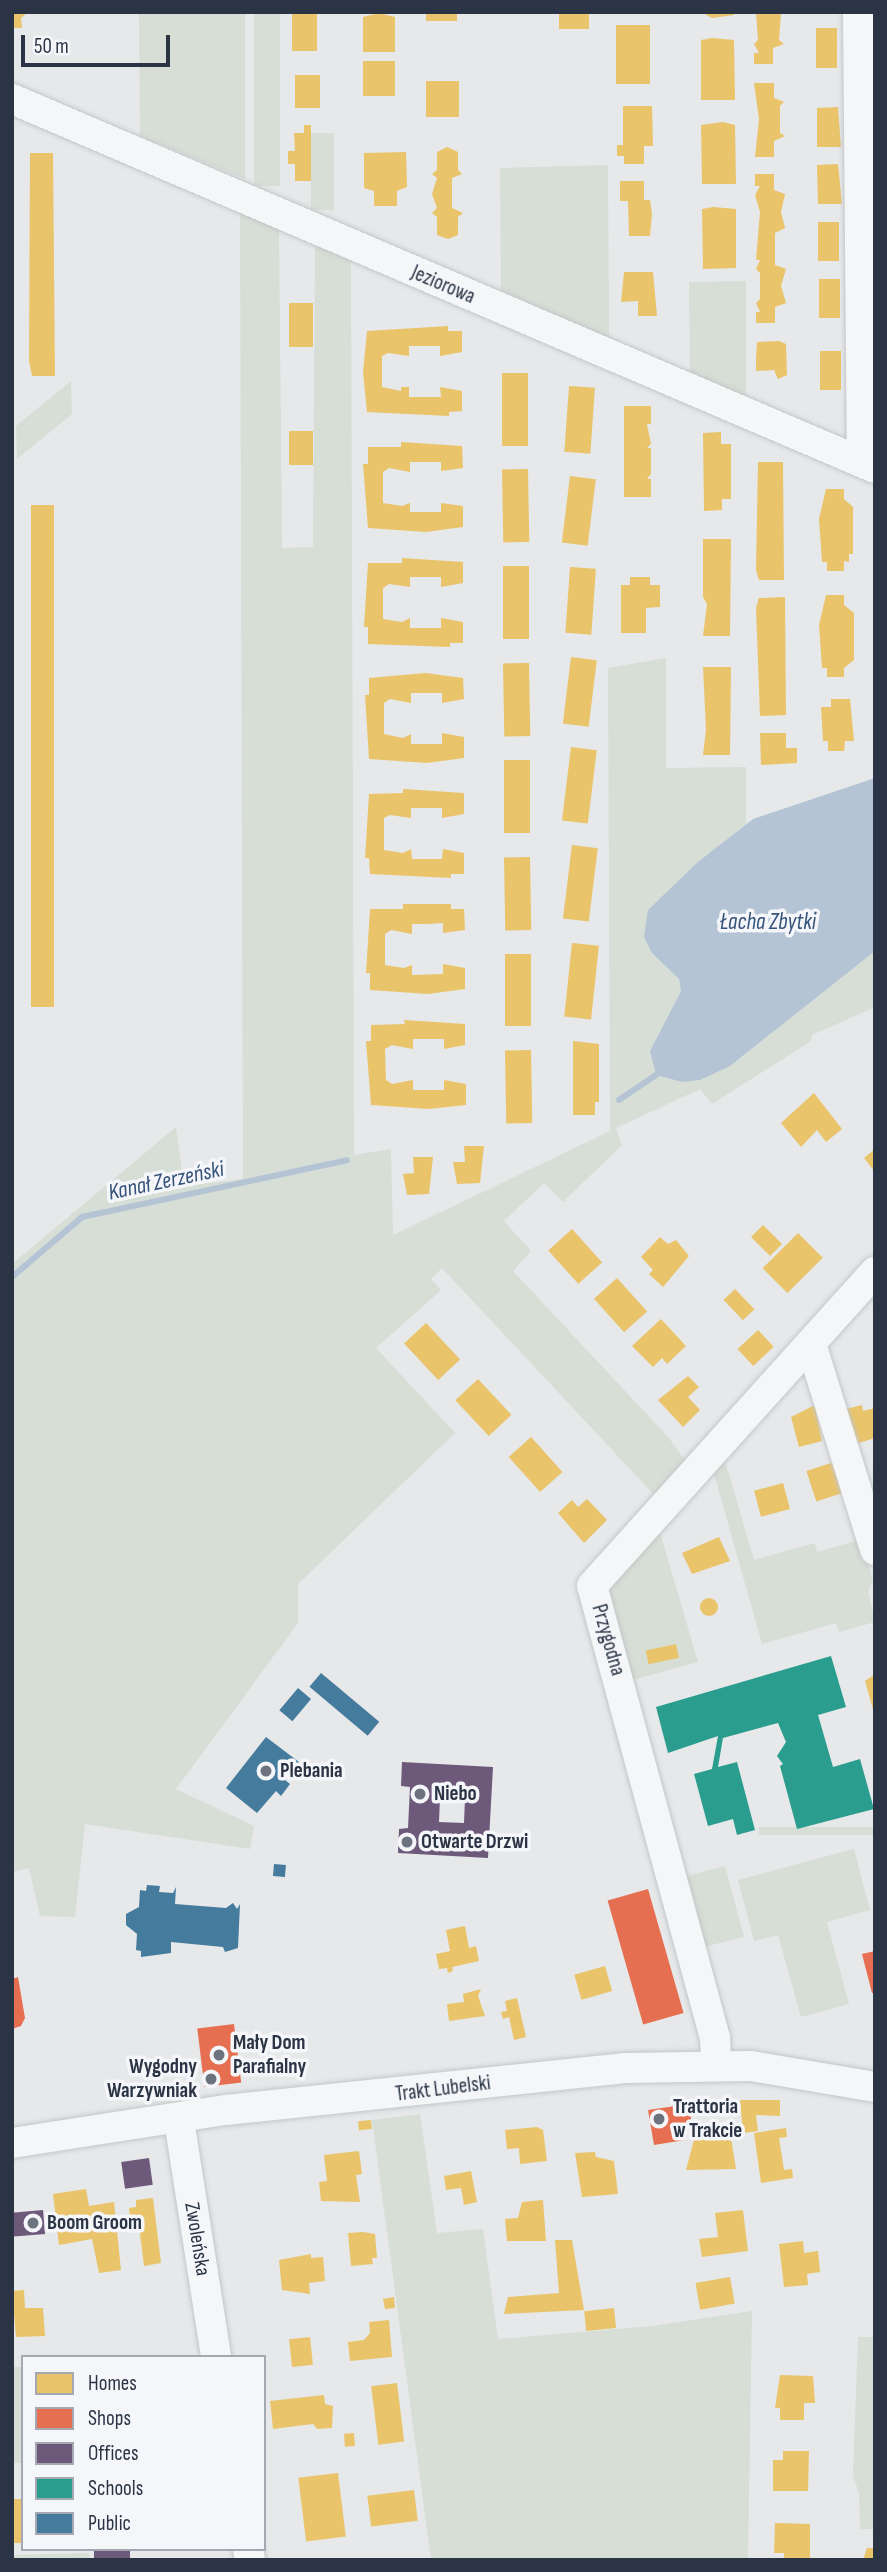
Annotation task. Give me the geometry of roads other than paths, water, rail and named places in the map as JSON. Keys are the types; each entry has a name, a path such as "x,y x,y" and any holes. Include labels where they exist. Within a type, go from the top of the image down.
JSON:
{"street":[{"path":"858,12 868,465"},
{"name":"Jeziorowa","path":"12,99 868,465"},
{"name":"Przygodna","path":"716,2063 715,2038 592,1586 875,1272"},
{"path":"811,1344 817,1353 875,1550"},
{"name":"Trakt Lubelski","path":"12,2143 179,2120 226,2110 626,2068 716,2063 777,2068 875,2087"},
{"name":"Zwoleńska","path":"179,2120 216,2355"}],"water":[{"name":"Łacha Zbytki","path":"875,778 875,951 730,1066 700,1080 682,1082 656,1075 650,1051 681,991 679,979 652,953 644,937 648,910 699,861 753,819"}],"waterway":[{"name":"Kanał Zerzeński","path":"619,1100 656,1075"},
{"name":"Kanał Zerzeński","path":"12,1277 82,1217 347,1160"}],"place":[{"name":"Plebania","path":"266,1771"},
{"name":"Niebo","path":"420,1794"},
{"name":"Otwarte Drzwi","path":"407,1842"},
{"name":"Mały Dom Parafialny","path":"219,2055"},
{"name":"Wygodny Warzywniak","path":"211,2079"},
{"name":"Trattoria w Trakcie","path":"659,2119"},
{"name":"Boom Groom","path":"33,2223"}]}
